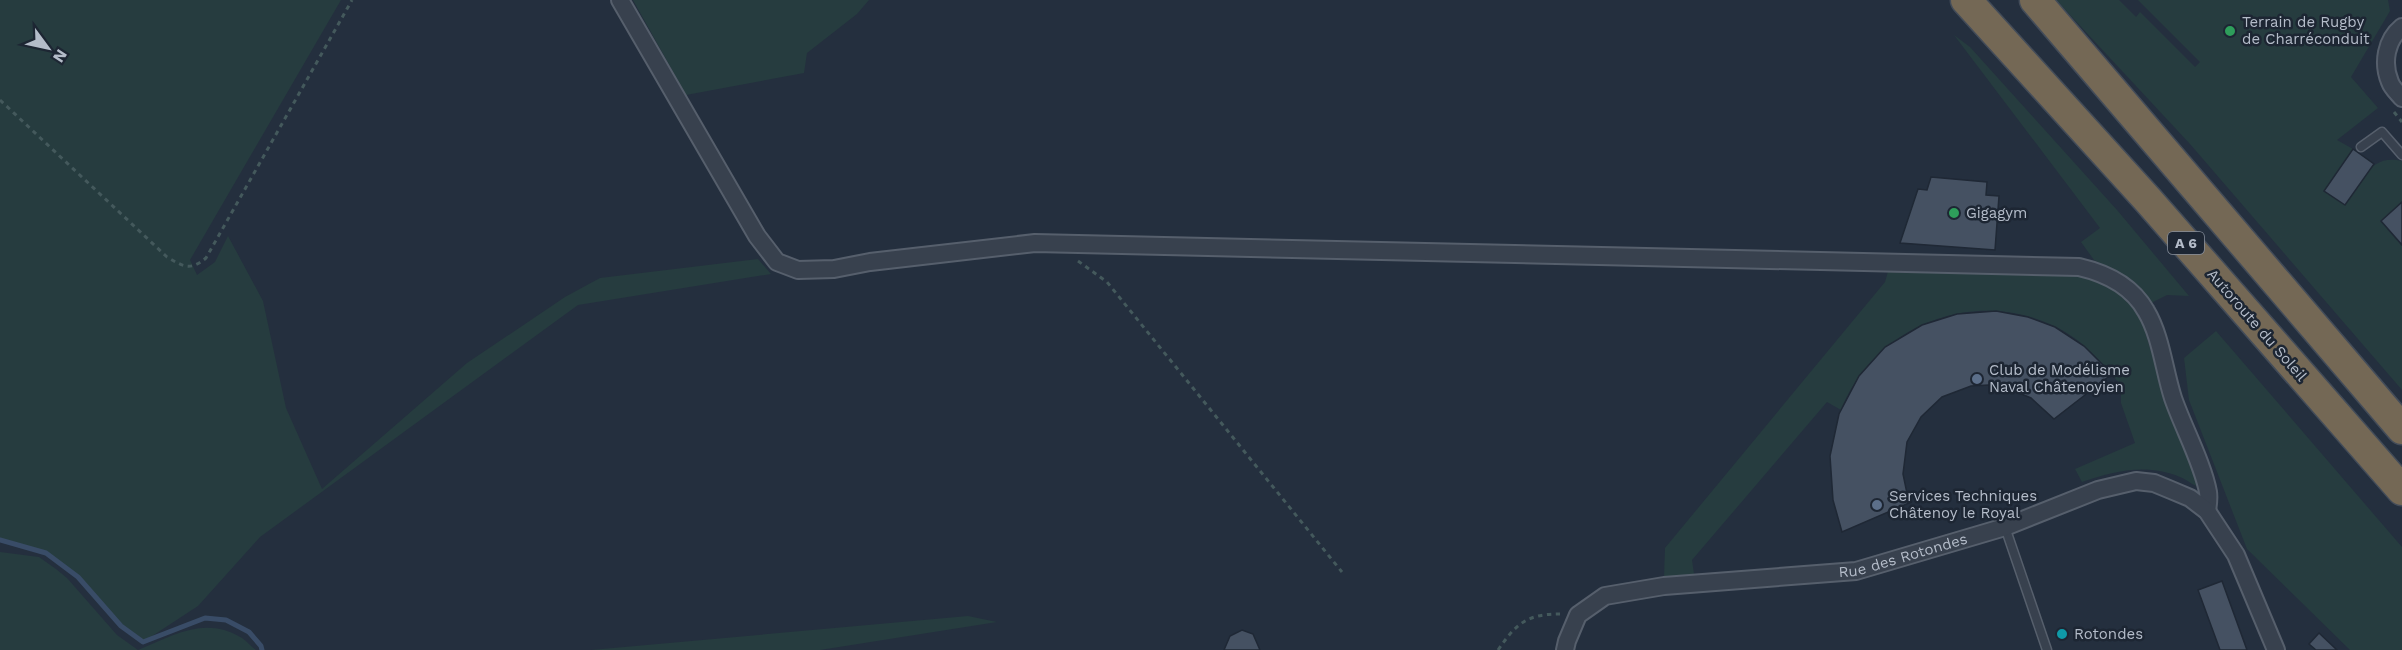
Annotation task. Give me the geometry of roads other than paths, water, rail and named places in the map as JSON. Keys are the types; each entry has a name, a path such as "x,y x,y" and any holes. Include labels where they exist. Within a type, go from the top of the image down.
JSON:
{"highway":[{"name":"Autoroute du Soleil","path":"1966,0 2148,200 2402,490"},
{"name":"A 6","path":"2035,0 2402,429"}],"street":[{"path":"621,0 757,236 777,262 798,270 834,269 870,262 1035,243 2079,267 2099,272 2117,281 2146,310 2156,335 2184,429 2203,475 2208,494 2207,511"},
{"path":"2400,24 2388,47 2386,64 2390,83 2402,98"},
{"name":"Rue des Rotondes","path":"1565,650 1578,615 1605,596 1664,585 1857,571 2005,527 2098,490 2136,481 2154,483 2190,498 2207,511 2236,555 2276,650"}],"lane":[{"path":"2361,147 2382,132 2402,155"},
{"path":"2005,527 2047,650"}],"waterway":[{"path":"0,540 46,553 78,577 121,626 143,642 205,618 226,620 249,632 262,650"}],"place":[{"name":"Terrain de Rugby de Charréconduit","path":"2230,31"},
{"name":"Gigagym","path":"1954,213"},
{"name":"Club de Modélisme Naval Châtenoyien","path":"1977,379"},
{"name":"Services Techniques Châtenoy le Royal","path":"1877,505"},
{"name":"Rotondes","path":"2062,634"}]}
